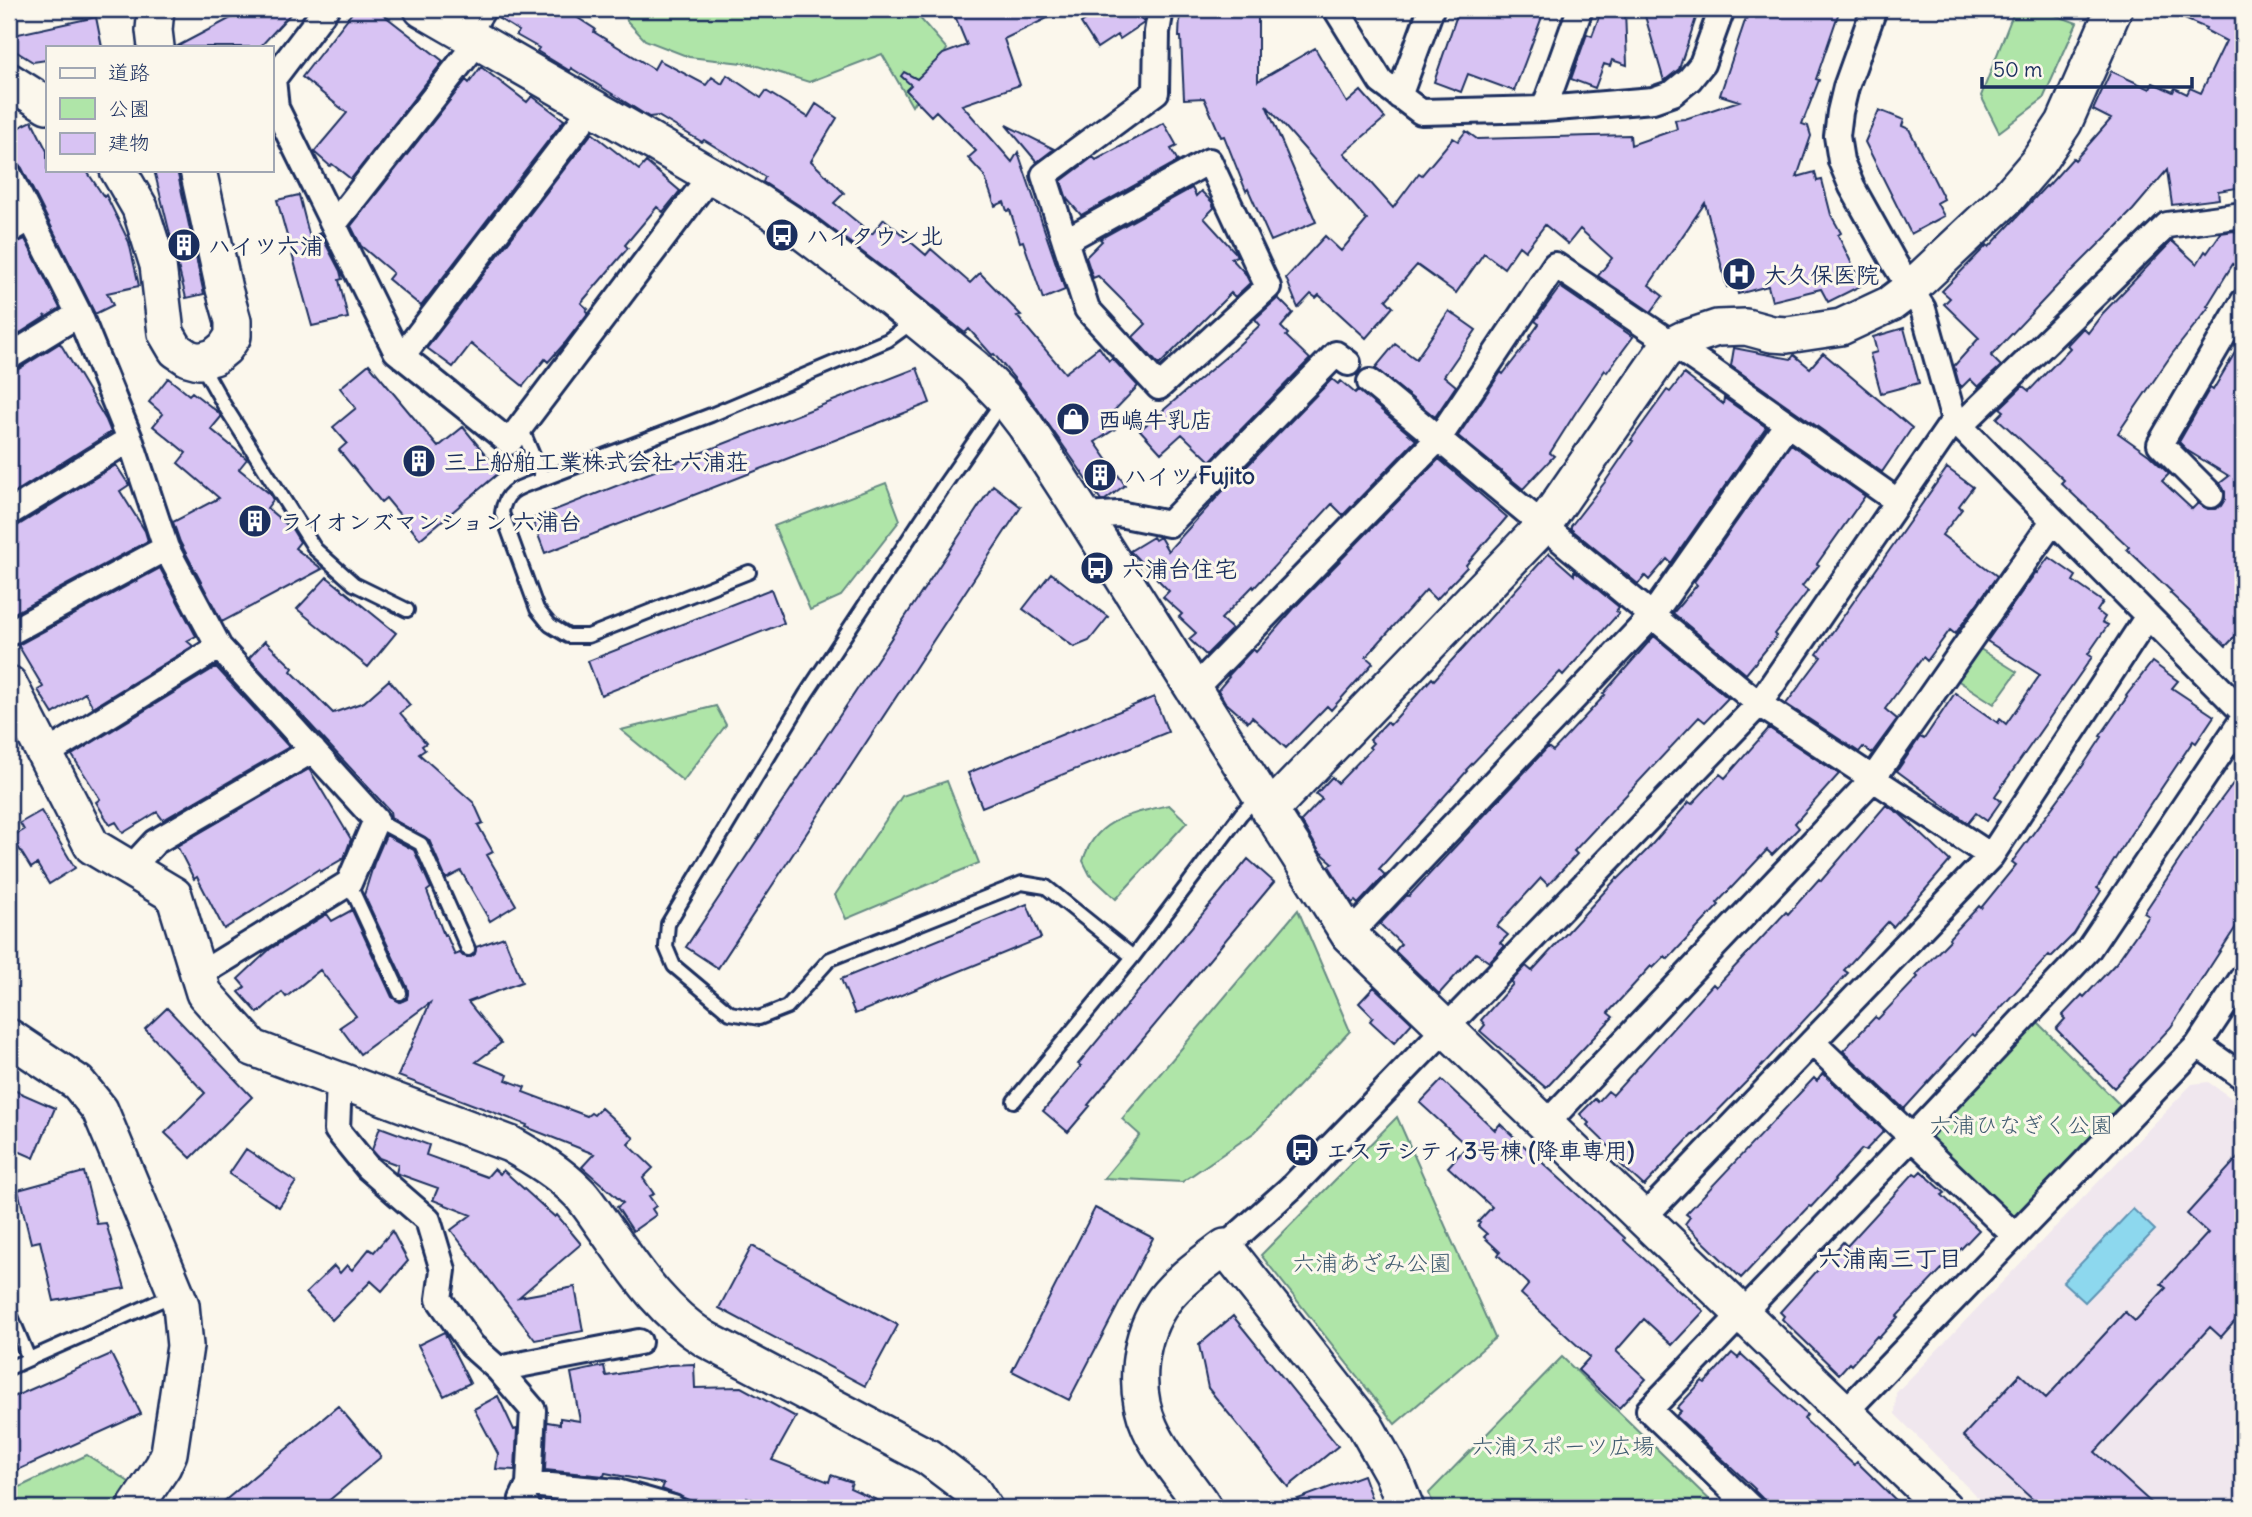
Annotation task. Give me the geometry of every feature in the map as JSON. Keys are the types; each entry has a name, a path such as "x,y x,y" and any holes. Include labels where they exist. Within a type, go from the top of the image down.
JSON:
{"street":[{"path":"156,9 153,30 156,46"},
{"path":"326,9 273,79 276,108 396,351 509,442 711,175"},
{"path":"422,9 476,28 592,108 711,175 799,229 974,367 1005,398 1025,425 1349,934 1944,1508"},
{"path":"1065,242 1209,161 1268,287 1159,387 1087,309 1065,242 1044,176 1156,92 1157,32 1161,9"},
{"path":"1336,9 1381,82 1421,112 1545,109 1653,100 1673,93 1690,79 1702,64 1722,9"},
{"path":"1399,96 1431,9"},
{"path":"1545,109 1580,9"},
{"path":"1874,9 1846,87 1837,136 1841,162 1852,187 1923,309 1957,424 2243,712"},
{"path":"1265,803 1543,526 1663,353 1672,345 1701,332 1732,326 1787,335 1841,327 1890,304 1911,288 2008,197 2038,162 2064,123 2114,9"},
{"path":"334,224 476,28"},
{"path":"9,81 46,103"},
{"path":"402,356 592,108"},
{"path":"119,172 140,208 158,265 166,333 176,350 199,361 214,357 225,348 233,336 233,321 198,172"},
{"path":"9,174 19,225 79,314 130,439 166,548 219,647 376,820 349,883 198,975"},
{"path":"1204,1508 1149,1427 1140,1390 1142,1353 1148,1332 1164,1300 1190,1274 1225,1247 1293,1186 1759,704 1897,501 1957,424 2167,225 2243,215"},
{"path":"1194,690 1439,438 1555,265 1897,501"},
{"path":"2211,495 2160,444 2243,302"},
{"path":"9,358 79,314"},
{"path":"1084,516 1119,514 1169,524 1336,354 1348,363"},
{"path":"1370,382 1759,704 1991,856"},
{"path":"1349,934 1652,615 1787,424"},
{"path":"9,513 130,439"},
{"path":"1545,1125 1872,780 2053,521"},
{"path":"9,633 166,548"},
{"path":"1643,1218 1991,856 2148,616"},
{"path":"46,754 219,647"},
{"path":"9,684 92,846 174,895 204,993 253,1048 510,1144 534,1157 581,1194 652,1293 684,1325 705,1339 928,1457 975,1503"},
{"path":"1751,1508 1649,1410 2088,950 2243,719"},
{"path":"130,869 155,842 313,750"},
{"path":"1845,1412 2198,1045 2243,977"},
{"path":"9,1037 78,1083 100,1110 183,1315 185,1346 169,1452 163,1466 135,1508"},
{"path":"1812,1042 2014,1235"},
{"path":"2198,1045 2243,1077"},
{"path":"339,1081 337,1130 368,1168 428,1220 443,1270 439,1299 472,1346 498,1369 533,1410 523,1500 617,1492 673,1508"},
{"path":"1225,1247 1365,1425 1387,1464 1406,1508"},
{"path":"498,1369 639,1342"}],"lane":[{"path":"749,572 588,636 568,636 550,625 537,609 502,513 503,502 512,491 711,415 888,340 916,320"},
{"path":"199,361 315,549 354,584 407,610"},
{"path":"1005,398 806,694 668,924 666,947 674,966 730,1013 759,1018 787,1007 830,959 1022,883 1046,887 1133,957"},
{"path":"521,427 543,479"},
{"path":"1014,1101 1133,957 1241,814 1265,803"},
{"path":"376,820 421,844 468,949"},
{"path":"349,883 400,993"},
{"path":"9,1367 176,1294"},
{"path":"9,1311 29,1359"}],"shaded area":[{"path":"2208,1082 2243,1106 2243,1508 1988,1508 1895,1414 1896,1393 2192,1084"}],"green space":[{"path":"625,9 912,9 947,49 912,106 882,54 809,82 751,64 689,57 645,40 627,21"},
{"path":"2015,9 2039,9 2077,23 2043,99 1999,132 1981,96"},
{"path":"886,483 900,520 841,596 810,610 774,526"},
{"path":"1977,647 2017,672 1994,704 1954,678"},
{"path":"716,706 726,725 683,781 621,730"},
{"path":"947,781 979,863 846,919 835,895 902,796"},
{"path":"1169,805 1187,822 1116,899 1090,875 1083,861 1089,847 1105,827 1116,821"},
{"path":"1298,910 1350,1031 1255,1132 1182,1182 1104,1178 1140,1135 1122,1119"},
{"name":"六浦ひなぎく公園","path":"2037,1022 2120,1105 2009,1223 1922,1142"},
{"name":"六浦あざみ公園","path":"1397,1117 1495,1338 1395,1424 1261,1255"},
{"name":"六浦スポーツ広場","path":"1562,1357 1718,1508 1434,1508 1429,1493"},
{"path":"87,1455 129,1482 112,1508 9,1508 9,1492"}],"water":[{"path":"2133,1209 2155,1230 2085,1302 2063,1282"}],"building":[{"path":"248,9 295,9 261,46 178,46"},
{"path":"355,9 376,9 443,61 351,179 314,152 347,113 302,77"},
{"path":"498,9 564,9 595,29 594,32 654,69 659,60 706,85 712,77 722,84 727,75 761,98 766,91 808,117 816,104 837,118 811,161 844,193 834,203 872,234 884,219 926,255 931,249 970,283 980,273 1021,315 1017,316 1065,373 1099,347 1109,361 1112,358 1138,386 1106,419 1115,429 1095,442 1125,485 1105,500 1101,500 1028,395 969,329 965,333 811,213 763,182 765,177 658,116 649,117 571,68 570,71 537,51 539,48 516,35 519,31 496,17"},
{"path":"952,9 1066,9 1004,39 1020,85 962,105 1012,162 1018,152 1065,290 1043,299 1010,210 1007,211 1004,202 995,206 984,175 968,158 976,151 936,111 931,116 906,90 911,85 901,76 904,72 917,79 943,54 967,45"},
{"path":"1102,9 1135,9 1144,23 1120,39 1117,35 1097,48 1081,23"},
{"path":"1185,9 1258,9 1258,81 1315,48 1347,103 1361,91 1385,118 1344,153 1393,208 1419,173 1422,175 1453,138 1458,141 1466,131 1477,139 1630,135 1631,145 1677,129 1675,120 1739,101 1720,95 1749,9 1840,9 1816,79 1819,80 1802,124 1808,126 1811,136 1797,177 1815,172 1817,181 1822,180 1831,215 1841,233 1838,235 1862,285 1828,302 1821,289 1772,301 1768,286 1738,294 1736,285 1727,287 1705,203 1649,285 1663,296 1651,312 1598,276 1612,258 1580,229 1568,244 1545,225 1525,251 1519,246 1504,268 1484,253 1456,293 1417,265 1386,300 1393,307 1366,338 1319,295 1316,298 1311,294 1298,308 1286,278 1325,236 1341,251 1367,220 1266,105 1316,222 1271,241 1204,98 1184,99 1179,37 1180,14 1184,14"},
{"path":"1459,9 1545,9 1514,91 1468,74 1461,92 1434,82"},
{"path":"1602,9 1625,9 1627,65 1612,60 1610,66 1604,64 1595,88 1571,79 1587,34 1592,36"},
{"path":"1643,9 1699,9 1679,69 1664,81"},
{"path":"2161,9 2243,9 2243,111 2236,126 2243,167 2243,187 2218,191 2219,199 2172,205 2167,170 2133,210 1991,356 2001,366 1978,387 1970,379 1962,387 1954,366 1979,338 1944,304 1950,298 1942,291 1987,245 1989,247 2073,158 2075,160 2111,119 2093,110 2111,71 2150,89 2153,83 2173,92 2175,88 2187,94 2190,88 2201,93 2226,41 2205,30 2206,28"},
{"path":"96,17 102,46 46,46 46,60 33,62 9,47 9,36"},
{"path":"481,67 527,102 532,96 564,120 421,306 388,279 393,273 361,246 351,226 466,80 469,83"},
{"path":"1879,110 1904,120 1902,126 1909,129 1944,199 1937,203 1944,216 1911,234 1865,142"},
{"path":"32,121 46,149 46,172 87,172 104,197 106,195 129,242 139,286 107,293 113,305 95,314 22,168 17,162 9,160 9,132"},
{"path":"1164,123 1177,146 1171,149 1178,161 1081,215 1067,199 1061,181 1093,157 1096,160"},
{"path":"1006,125 1054,149 1037,162"},
{"path":"592,133 639,170 646,162 680,191 663,212 657,207 625,245 628,248 581,303 588,309 588,313 565,343 548,362 545,359 523,386 471,344 453,367 427,348"},
{"name":"ハイツ六浦","path":"154,172 177,172 204,294 186,298"},
{"path":"1192,188 1196,196 1201,191 1212,202 1214,208 1204,218 1235,252 1237,256 1231,258 1250,283 1235,297 1231,293 1159,365 1133,337 1146,324 1098,276 1093,278 1086,257 1102,241 1100,239"},
{"path":"299,195 310,238 320,233 340,271 342,279 339,280 348,318 312,326 277,200"},
{"path":"2234,231 2243,237 2243,271 2233,264 2207,306 2209,307 2172,354 2118,433 2149,455 2169,474 2162,481 2192,509 2198,503 2208,509 2221,506 2225,492 2220,483 2229,476 2188,451 2179,442 2210,388 2213,390 2243,339 2243,628 2226,646 2170,593 2172,592 2127,549 2129,547 2061,483 2064,480 1997,418 2004,411 2000,408 2023,386 2029,391 2070,348 2067,345 2083,328 2088,333 2103,313 2172,241 2197,264 2221,233"},
{"path":"25,239 60,308 46,317 44,315 45,317 9,340 9,246"},
{"path":"1560,287 1633,337 1607,372 1605,370 1576,412 1550,453 1554,456 1523,489 1458,436 1501,372 1503,374 1530,339 1539,324 1535,321"},
{"path":"1278,298 1293,313 1281,327 1288,334 1286,336 1310,359 1210,461 1182,434 1161,453 1140,430 1260,325 1255,319"},
{"path":"1449,311 1476,330 1444,376 1456,386 1435,417 1375,368 1395,344 1416,359"},
{"path":"1904,328 1919,383 1881,393 1870,354 1877,352 1873,337"},
{"path":"60,343 111,432 9,496 9,372 17,370"},
{"path":"1734,348 1791,359 1794,355 1810,368 1823,353 1912,428 1882,472 1731,366"},
{"name":"三上船舶工業株式会社 六浦荘","path":"369,364 438,447 463,427 500,472 420,539 386,498 381,502 339,450 347,443 333,427 356,408 340,388"},
{"path":"917,368 930,403 545,553 532,519"},
{"path":"1684,374 1723,404 1724,398 1766,427 1671,563 1667,559 1649,580 1645,576 1638,584 1571,529 1571,526 1605,482 1667,390 1670,392"},
{"name":"ライオンズマンション 六浦台","path":"168,378 189,395 192,392 219,413 221,417 211,429 247,459 239,469 270,494 273,500 267,508 292,529 300,542 295,548 322,569 222,622 180,542 173,522 219,498 178,463 186,453 153,426 163,414 149,402"},
{"path":"1332,379 1338,384 1341,381 1355,393 1358,390 1416,440 1343,515 1332,504 1254,588 1253,586 1221,619 1232,629 1206,655 1189,639 1196,633 1179,617 1182,614 1163,597 1169,591 1130,551 1153,537 1155,540 1160,537 1168,551"},
{"path":"1791,444 1865,496 1802,586 1808,591 1746,674 1673,613 1697,585 1694,582"},
{"path":"1439,459 1507,517 1467,567 1436,600 1426,590 1366,657 1373,663 1331,710 1327,706 1286,748 1252,717 1248,722 1225,702 1218,690 1253,649 1256,652 1296,606"},
{"path":"116,465 129,485 120,491 145,531 148,541 9,616 9,528 17,526"},
{"path":"1947,468 1973,487 1959,506 1962,509 1942,535 1997,576 1955,634 1950,630 1927,661 1923,657 1885,709 1897,719 1872,753 1863,747 1859,752 1786,704 1821,657 1817,654"},
{"path":"993,485 1021,507 718,968 686,947"},
{"path":"1549,553 1574,575 1574,570 1619,607 1616,611 1619,613 1563,675 1560,672 1466,770 1379,869 1385,875 1358,904 1355,901 1352,903 1329,866 1333,863 1319,851 1301,821 1322,799 1316,794 1332,777 1338,783 1371,749 1369,747 1373,743 1370,740 1387,722 1390,725 1432,678 1434,680"},
{"path":"2049,557 2076,576 2073,581 2103,602 2097,611 2105,617 2102,622 2108,625 2088,654 2092,657 1995,796 2001,801 1987,821 1976,813 1968,823 1897,771 1920,737 1924,739 1955,693 1998,723 2000,719 2006,724 2040,675 1987,641"},
{"path":"160,568 196,636 187,641 193,646 93,707 85,693 53,714 38,690 43,687 18,645"},
{"path":"1051,573 1108,617 1089,641 1074,647 1023,609"},
{"path":"327,577 396,633 368,667 297,609"},
{"path":"771,589 784,623 601,695 588,661"},
{"path":"1654,636 1728,698 1705,722 1699,717 1574,851 1577,854 1548,885 1541,878 1497,926 1508,935 1500,943 1504,946 1489,962 1476,953 1439,994 1395,951 1401,944 1380,924 1548,747 1553,751 1605,695 1603,694"},
{"path":"265,641 333,713 364,702 389,680 410,705 400,713 426,743 422,746 425,750 419,754 474,803 483,823 478,825 493,852 487,855 516,905 490,921 461,871 446,879 429,840 391,818 390,811 249,658"},
{"path":"2152,662 2178,681 2172,688 2214,716 2196,743 2193,741 2128,838 2097,888 2101,891 2074,934 2051,957 2049,955 1975,1036 1972,1034 1904,1109 1843,1051 1918,977 1916,975 1979,906 1981,908 2016,865 2012,862 2082,767 2126,696"},
{"path":"216,667 289,747 163,820 157,812 123,833 116,822 110,825 96,802 100,799 72,755"},
{"path":"1154,697 1168,732 982,807 968,773"},
{"path":"1769,728 1839,774 1795,823 1799,828 1772,855 1767,850 1668,959 1665,956 1653,968 1651,966 1608,1013 1613,1017 1546,1088 1480,1031 1485,1025 1481,1020 1526,966 1532,971 1689,802 1692,804 1720,774 1725,778"},
{"path":"309,769 351,839 344,858 320,872 319,869 224,929 197,877 194,879 177,846"},
{"path":"2243,770 2243,916 2171,1027 2114,1088 2056,1029 2065,1019 2062,1016 2116,963 2149,916 2144,913"},
{"path":"1886,805 1900,814 1950,861 1893,927 1888,922 1844,970 1848,973 1644,1186 1618,1162 1621,1158 1587,1125 1589,1123 1580,1114 1595,1099 1598,1102 1608,1091 1613,1095 1713,984 1716,987 1786,912 1788,914 1819,879 1821,881"},
{"path":"41,811 75,868 49,884 37,864 31,868 12,837 24,830 20,823"},
{"path":"386,835 414,850 431,888 427,891 444,935 446,934 455,955 460,953 471,957 475,954 476,947 504,937 522,982 468,1002 501,1043 476,1062 508,1075 506,1080 525,1087 523,1092 587,1116 591,1113 594,1115 601,1108 634,1138 628,1144 653,1168 643,1178 654,1194 649,1196 656,1206 652,1209 656,1215 633,1231 617,1207 623,1203 582,1167 594,1154 526,1127 527,1125 398,1076 430,1003 360,1054 340,1027 356,1016 320,970 286,997 282,992 258,1013 239,992 245,987 238,979 270,949 327,914 332,921 352,910 392,997 400,1002 407,999 408,989 364,895"},
{"path":"1248,859 1274,882 1068,1132 1043,1111 1081,1066 1078,1064"},
{"path":"1027,904 1041,938 855,1014 841,979"},
{"path":"1374,987 1412,1023 1394,1043 1370,1021 1373,1017 1359,1003"},
{"path":"167,1008 252,1097 191,1158 165,1133 205,1093 145,1029"},
{"path":"1823,1073 1884,1131 1865,1151 1862,1149 1811,1207 1809,1206 1741,1278 1685,1224 1690,1217 1686,1214 1814,1078 1817,1081"},
{"path":"1442,1080 1495,1130 1500,1124 1681,1293 1704,1311 1672,1345 1644,1319 1616,1351 1646,1379 1619,1408 1578,1370 1590,1357 1521,1294 1529,1284 1498,1255 1500,1252 1484,1237 1487,1234 1478,1226 1478,1222 1492,1207 1448,1167 1467,1146 1420,1103"},
{"path":"9,1088 55,1108 34,1158 9,1147"},
{"path":"380,1127 429,1145 426,1155 487,1177 494,1169 500,1174 503,1170 555,1217 557,1215 581,1244 519,1297 575,1287 583,1331 535,1340 451,1230 471,1215 433,1200 438,1188 396,1173 398,1165 379,1158 372,1150"},
{"path":"246,1149 296,1182 279,1207 229,1174"},
{"path":"2243,1152 2243,1312 2221,1337 2210,1327 2095,1452 2157,1508 2042,1508 1963,1436 2020,1374 2046,1398 2125,1312 2135,1321 2166,1288 2161,1284 2208,1233 2187,1214"},
{"path":"1921,1171 1979,1230 1879,1338 1877,1336 1851,1365 1849,1363 1839,1374 1782,1319 1784,1316 1780,1312 1843,1242 1847,1246 1914,1173 1917,1175"},
{"path":"84,1172 97,1224 106,1223 125,1288 54,1301 40,1241 31,1243 18,1190"},
{"path":"1095,1208 1153,1238 1069,1400 1012,1371"},
{"path":"392,1231 408,1261 382,1291 371,1281 332,1320 306,1293 334,1266 340,1273 347,1265 352,1270 369,1249 374,1252"},
{"path":"752,1246 898,1325 865,1386 719,1308"},
{"path":"1233,1316 1338,1446 1288,1487 1208,1388 1199,1345"},
{"path":"444,1332 470,1383 444,1396 418,1345"},
{"path":"1732,1353 1738,1358 1741,1354 1807,1415 1804,1419 1854,1465 1857,1462 1904,1508 1773,1508 1676,1416 1681,1411 1677,1408 1702,1381 1705,1383"},
{"path":"111,1354 141,1414 9,1474 9,1399"},
{"path":"694,1364 695,1388 741,1387 796,1417 772,1460 829,1482 831,1475 852,1482 850,1488 894,1508 774,1508 747,1497 742,1508 708,1508 662,1489 664,1484 605,1473 604,1476 545,1470 547,1422 560,1424 560,1418 580,1421 571,1373 604,1366 606,1376 670,1365"},
{"path":"498,1396 514,1430 517,1429 515,1470 496,1469 498,1454 474,1409"},
{"path":"338,1406 381,1457 320,1508 216,1508"},
{"path":"1363,1475 1375,1508 1279,1506"},
{"path":"564,1502 586,1504 586,1508 563,1508"}],"place":[{"name":"ハイタウン北","path":"782,235"},
{"name":"ハイツ六浦","path":"184,245"},
{"name":"大久保医院","path":"1739,274"},
{"name":"西嶋牛乳店","path":"1073,419"},
{"name":"三上船舶工業株式会社 六浦荘","path":"419,461"},
{"name":"ハイツ Fujito","path":"1100,475"},
{"name":"ライオンズマンション 六浦台","path":"255,521"},
{"name":"六浦台住宅","path":"1097,568"},
{"name":"エステシティ3号棟 (降車専用)","path":"1302,1150"}],"district":[{"name":"六浦南三丁目","path":"1890,1258"}]}
